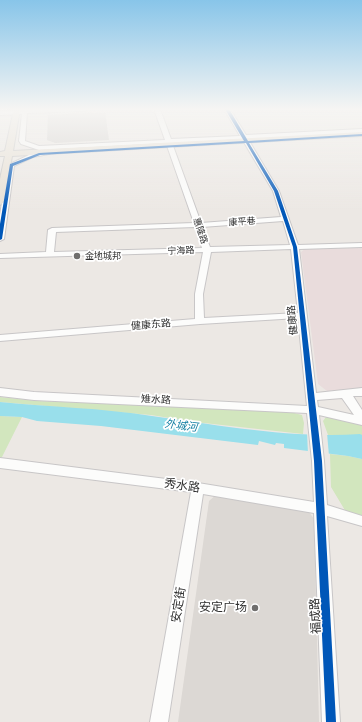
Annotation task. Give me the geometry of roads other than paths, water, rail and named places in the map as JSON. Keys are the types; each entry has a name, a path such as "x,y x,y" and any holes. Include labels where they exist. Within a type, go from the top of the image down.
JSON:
{"main road":[{"path":"0,202 2,168 6,143"},
{"path":"18,143 31,148 45,151"},
{"path":"4,153 194,143"},
{"path":"2,168 16,161 45,151"}],"street":[{"path":"23,143 39,148 169,144"},
{"name":"健康路","path":"248,143 276,191 294,247 314,415 322,509"},
{"path":"0,239 10,168 15,162 39,154 169,144"},
{"name":"惠隆路","path":"169,144 207,250 199,294 200,321"},
{"name":"康平巷","path":"50,254 52,230 198,225 286,219"},
{"name":"宁海路","path":"0,256 362,245"},
{"name":"健康东路","path":"0,338 200,321 302,315"},
{"name":"雉水路","path":"0,392 34,396 314,415 362,420"},
{"path":"311,397 346,395 362,392"},
{"path":"346,395 362,420"},
{"name":"秀水路","path":"0,463 198,488 322,509 362,521"},
{"name":"安定街","path":"159,722 198,488"},
{"name":"福成路","path":"322,509 332,722"}],"water":[{"name":"外城河","path":"0,402 133,413 283,433 309,435 360,434 362,435 362,459 284,448 284,444 276,443 275,445 259,441 258,445 101,426 37,421 22,417 0,416"}],"place":[{"name":"金地城邦","path":"77,256"},
{"name":"安定广场","path":"255,608"}]}
